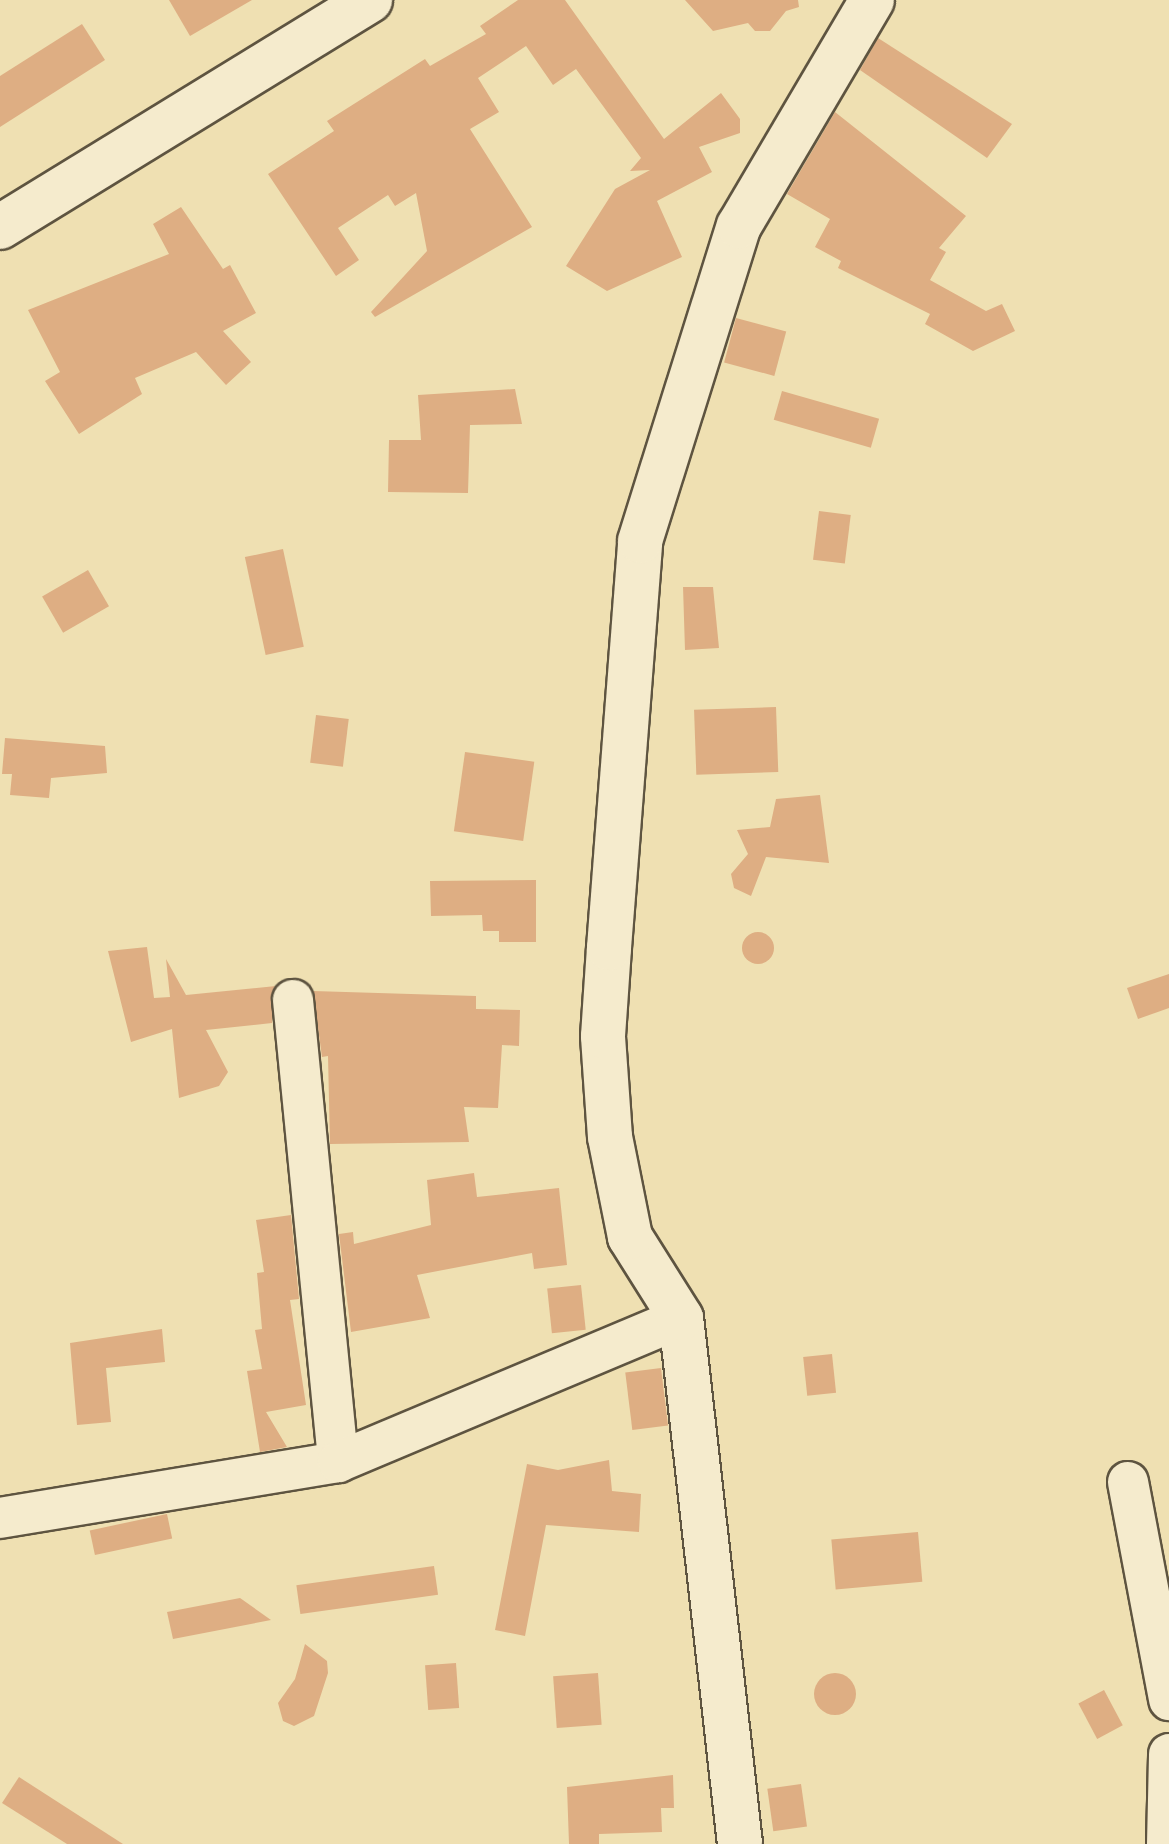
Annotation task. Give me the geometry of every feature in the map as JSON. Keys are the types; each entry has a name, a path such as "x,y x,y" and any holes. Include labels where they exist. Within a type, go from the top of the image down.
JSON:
{"street":[{"path":"0,227 370,0"},
{"path":"740,1844 681,1318 630,1237 610,1137 603,1036 640,541 739,226 872,0"},
{"path":"293,1000 338,1462"},
{"path":"0,1518 338,1462 681,1318"},
{"path":"1128,1482 1169,1700"},
{"path":"1167,1844 1169,1754"}],"building":[{"path":"169,0 252,0 190,36"},
{"path":"518,0 565,0 664,139 721,93 740,119 740,133 699,147 712,172 657,201 682,257 607,291 566,266 615,189 650,170 630,171 641,158 576,69 553,85 526,46 478,78 499,112 470,129 532,227 375,317 371,312 427,251 416,193 395,206 388,195 338,228 359,260 336,276 268,174 334,131 327,121 425,59 430,66 486,34 480,26"},
{"path":"685,0 798,0 799,7 786,11 770,31 755,31 748,23 713,31"},
{"path":"82,24 105,60 0,127 0,76"},
{"path":"878,38 1012,124 987,158 860,70"},
{"path":"835,112 966,216 939,248 946,252 930,280 986,311 1002,304 1015,331 973,351 925,324 930,314 838,268 841,261 815,247 830,219 787,194"},
{"path":"181,207 223,269 230,265 256,313 223,331 251,362 226,385 196,352 135,378 142,394 79,434 45,381 60,372 28,310 169,254 153,224"},
{"path":"736,318 786,331 774,376 724,362"},
{"path":"515,389 522,424 470,425 468,493 388,492 389,440 421,440 418,395"},
{"path":"782,391 879,419 871,448 774,420"},
{"path":"819,511 851,515 845,564 813,560"},
{"path":"283,549 304,647 266,655 245,557"},
{"path":"88,570 109,606 63,633 42,596"},
{"path":"683,587 713,587 719,648 685,650"},
{"path":"776,707 778,772 696,775 694,710"},
{"path":"316,715 349,719 343,767 310,763"},
{"path":"5,738 105,746 107,773 51,778 49,798 10,795 12,774 2,774"},
{"path":"465,752 534,762 523,841 454,831"},
{"path":"820,795 829,863 766,857 751,896 734,888 731,874 748,854 737,830 770,827 776,799"},
{"path":"536,880 536,942 499,942 499,931 483,931 482,915 431,916 430,881"},
{"path":"758,932 770,936 774,948 770,960 758,964 746,960 742,948 746,936"},
{"path":"147,947 154,998 170,997 166,959 186,995 276,986 272,1023 206,1030 228,1072 219,1086 179,1098 172,1029 131,1042 108,951"},
{"path":"1169,974 1169,1008 1138,1019 1127,988"},
{"path":"313,991 476,996 476,1009 520,1010 519,1046 502,1045 498,1108 464,1107 469,1142 330,1144 328,1056 322,1057"},
{"path":"474,1173 477,1197 559,1188 567,1265 534,1269 532,1253 417,1275 430,1318 351,1332 339,1234 353,1232 354,1244 431,1225 427,1180"},
{"path":"291,1215 299,1299 290,1300 306,1405 266,1412 287,1447 260,1452 247,1371 262,1369 255,1330 262,1329 257,1273 264,1272 256,1220"},
{"path":"581,1285 586,1330 552,1333 547,1289"},
{"path":"162,1329 165,1362 106,1368 111,1422 77,1425 70,1343"},
{"path":"832,1354 836,1393 807,1396 803,1357"},
{"path":"661,1368 668,1426 632,1430 625,1372"},
{"path":"609,1460 612,1491 641,1494 639,1532 546,1525 525,1636 495,1630 527,1464 558,1470"},
{"path":"167,1514 172,1538 95,1555 90,1530"},
{"path":"918,1532 922,1582 836,1589 831,1540"},
{"path":"434,1566 438,1595 300,1614 296,1585"},
{"path":"240,1598 271,1620 173,1639 167,1612"},
{"path":"305,1644 327,1661 328,1673 314,1716 294,1726 283,1721 278,1703 295,1679"},
{"path":"456,1663 459,1708 428,1710 425,1665"},
{"path":"598,1673 602,1725 557,1728 553,1676"},
{"path":"835,1673 850,1679 856,1694 850,1709 835,1715 820,1709 814,1694 820,1679"},
{"path":"1104,1690 1123,1725 1097,1739 1078,1704"},
{"path":"673,1775 674,1808 661,1808 662,1832 599,1834 599,1844 569,1844 567,1787"},
{"path":"19,1777 123,1844 67,1844 2,1803"},
{"path":"801,1784 807,1827 773,1831 767,1789"}]}
